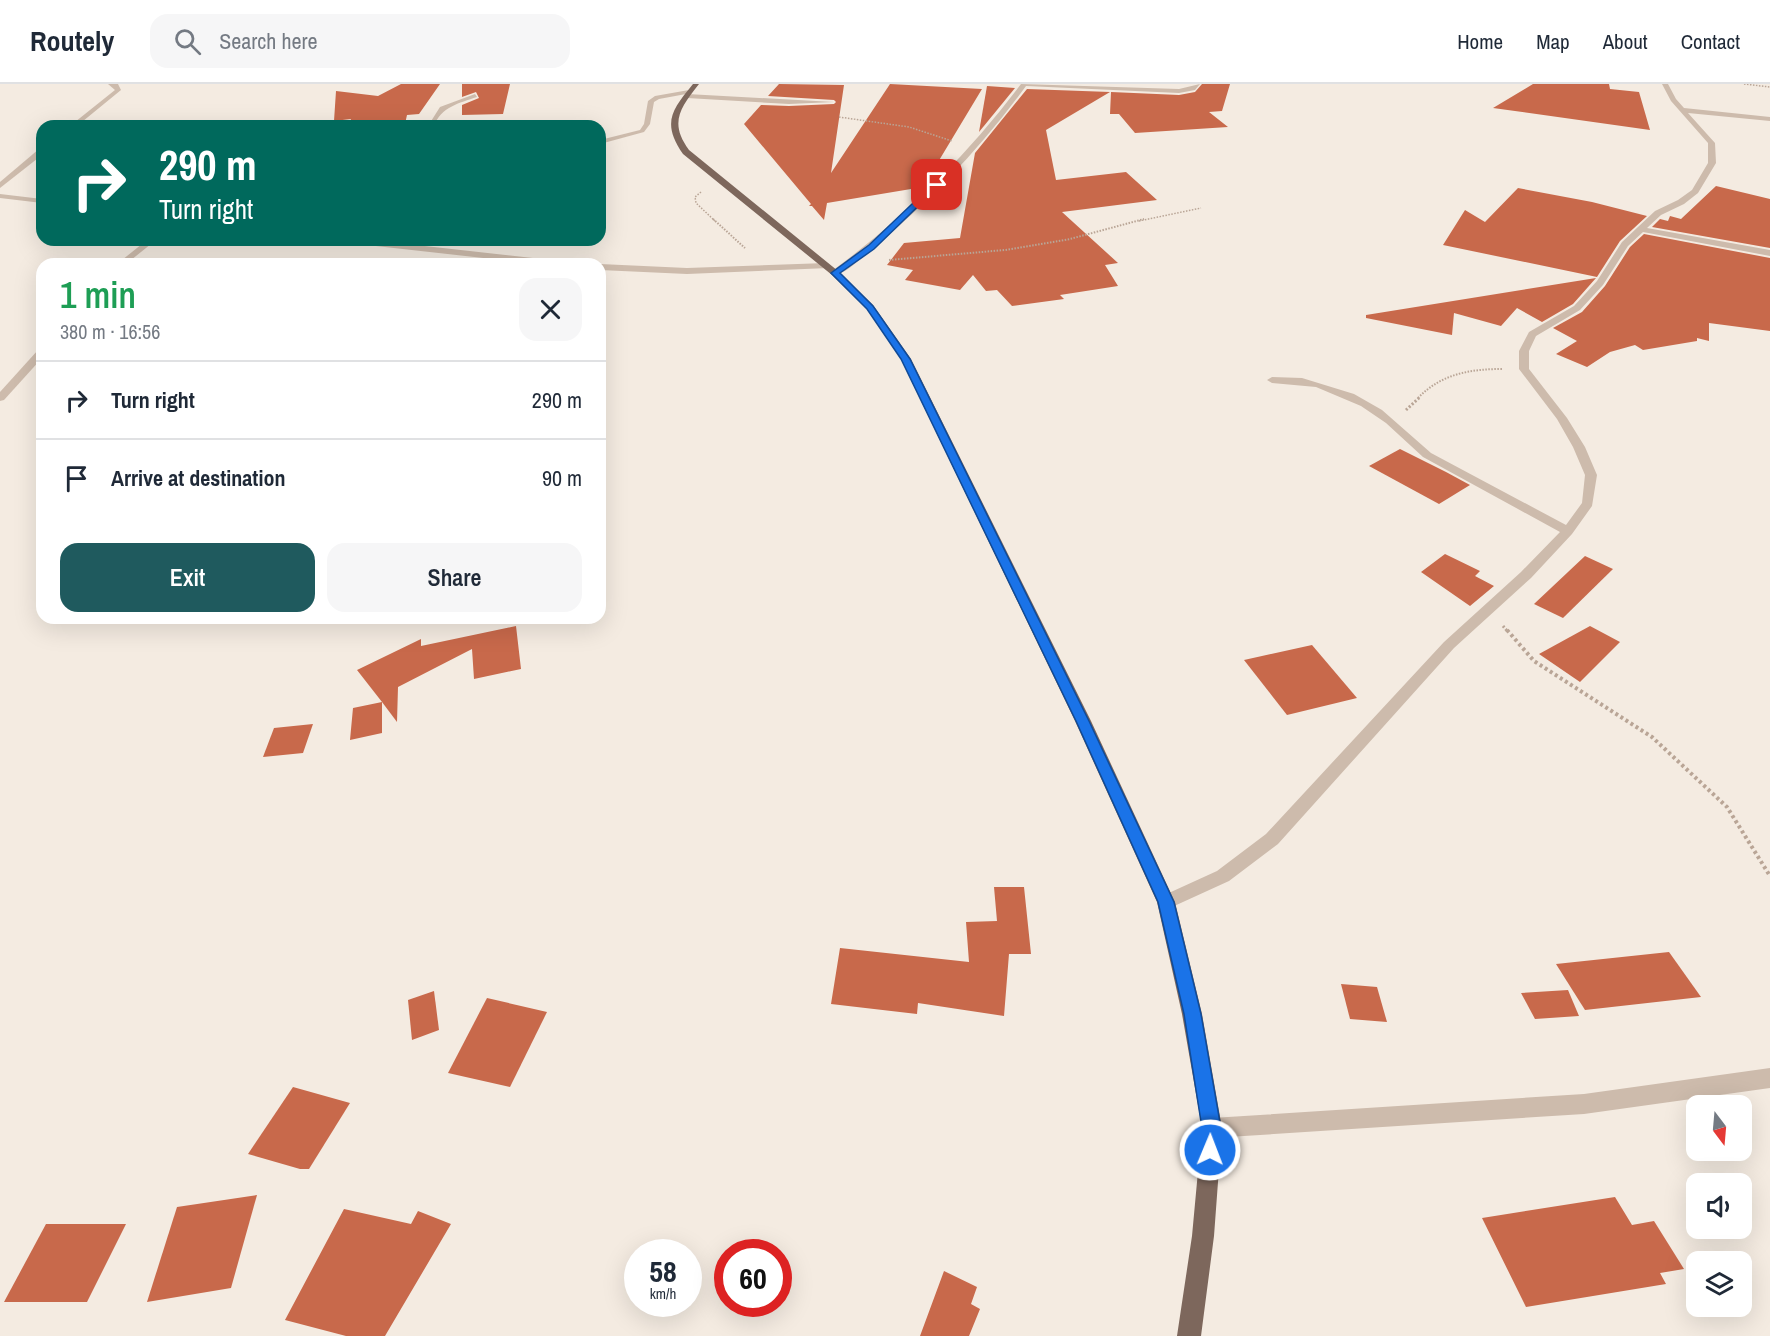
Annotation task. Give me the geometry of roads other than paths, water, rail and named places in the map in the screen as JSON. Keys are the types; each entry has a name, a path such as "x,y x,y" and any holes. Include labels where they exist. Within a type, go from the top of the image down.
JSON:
{"main road":[{"path":"691,91 675,120 674,133 686,152 720,182 831,269 870,307 906,359 1083,721 1166,902 1192,1014 1212,1128 1203,1236 1189,1336"}],"street":[{"path":"80,120 118,90 116,85 111,84"},
{"path":"606,267 687,271 831,269 849,263 871,247 952,170 1001,118 1024,84 1179,91 1193,89 1197,84"},
{"path":"1166,902 1223,876 1272,839 1449,645 1526,575 1568,531 1588,503 1591,475 1579,447 1562,418 1524,369 1524,351 1532,334 1577,308 1600,283 1625,244 1658,213 1681,202 1695,190 1712,163 1711,143 1673,100 1665,84"},
{"path":"606,140 642,131 647,124 651,101 657,97 691,91 789,102 831,102"},
{"path":"434,120 437,112 447,105 475,96"},
{"path":"1682,110 1770,119"},
{"path":"0,186 36,156"},
{"path":"0,196 36,200"},
{"path":"1641,229 1770,253"},
{"path":"129,258 144,246"},
{"path":"398,246 501,258"},
{"path":"0,398 36,359"},
{"path":"1272,380 1290,378 1321,385 1370,406 1427,455 1460,475 1568,531"},
{"path":"1212,1128 1584,1104 1770,1078"}]}
